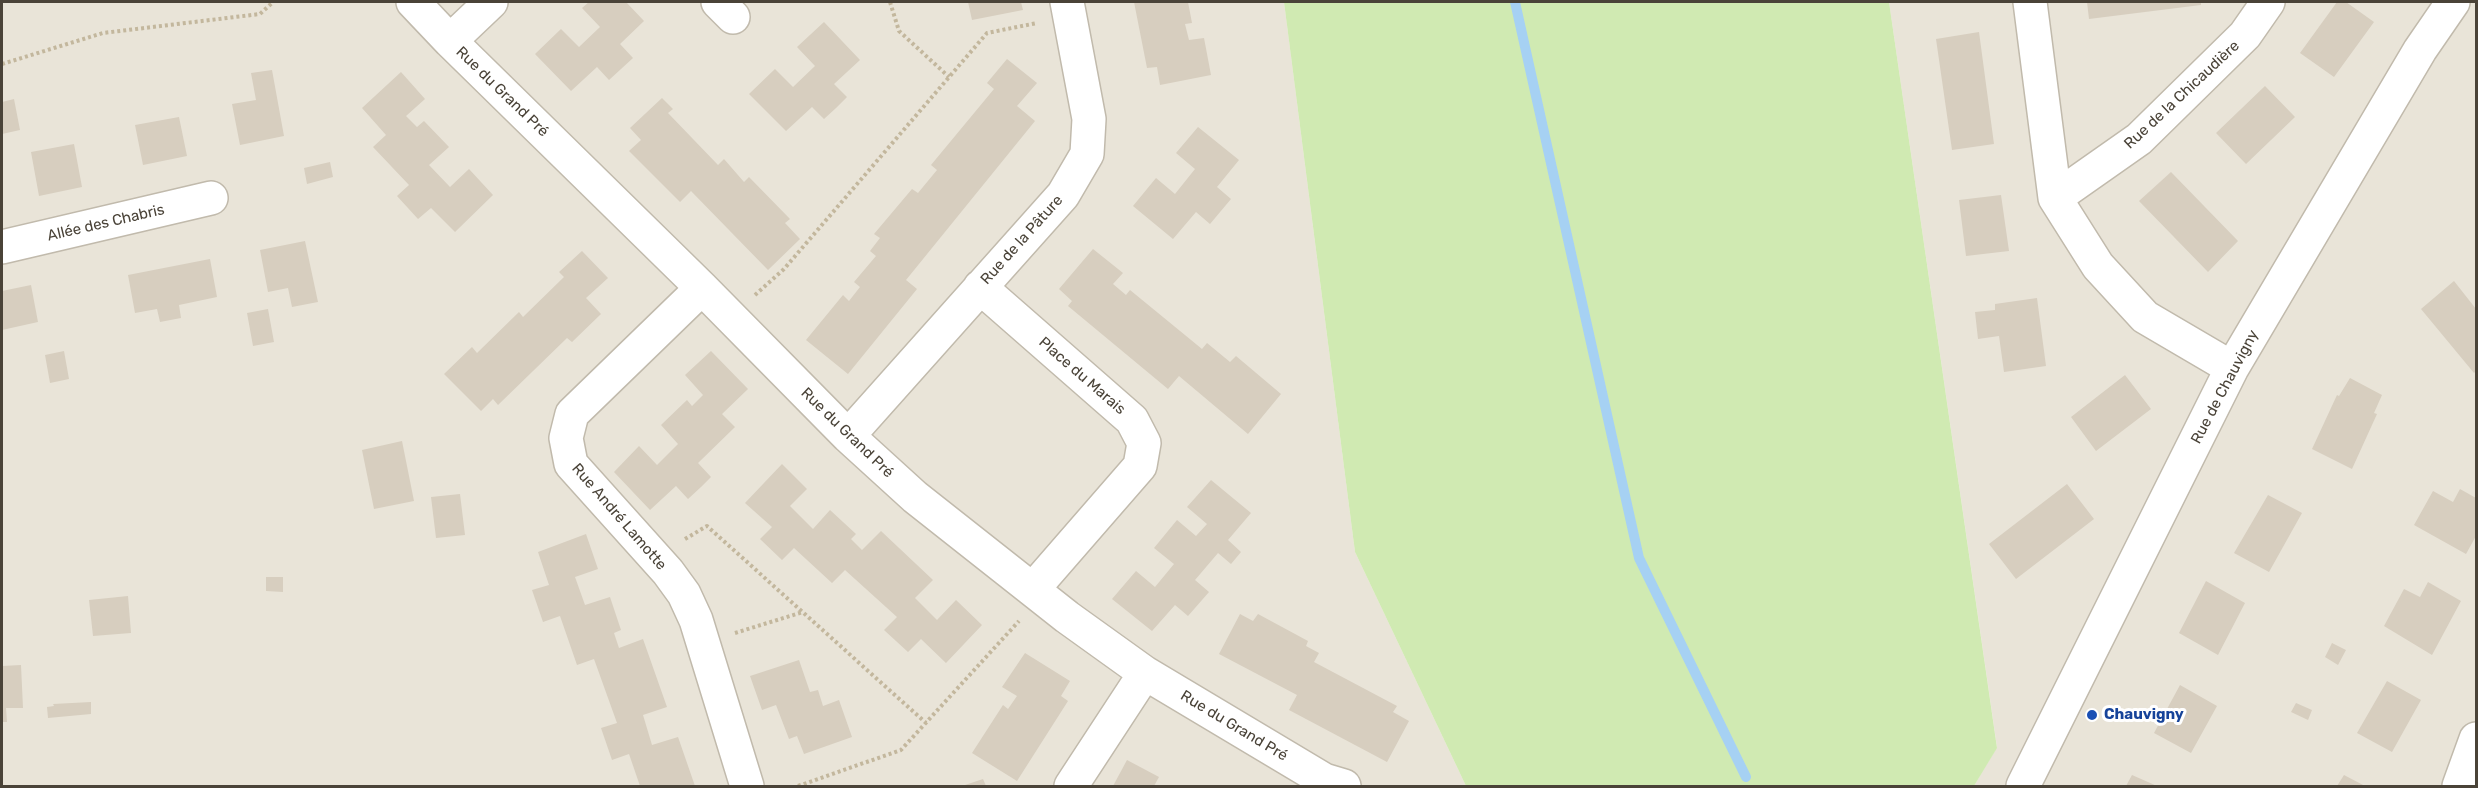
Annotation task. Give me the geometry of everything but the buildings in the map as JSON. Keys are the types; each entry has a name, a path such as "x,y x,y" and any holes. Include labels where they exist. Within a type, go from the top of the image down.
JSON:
{"street":[{"name":"Rue du Grand Pré","path":"413,2 848,436 915,497 1145,673 1324,780 1344,786"},
{"path":"450,41 491,2"},
{"path":"2030,2 2055,198 2098,266 2145,317 2232,368"},
{"name":"Rue de la Chicaudière","path":"2055,198 2139,139 2245,35 2268,2"},
{"name":"Rue de Chauvigny","path":"2023,786 2232,368 2420,50 2452,2"},
{"name":"Rue de la Pâture","path":"848,436 1063,195 1087,154 1089,119 1069,9"},
{"name":"Allée des Chabris","path":"2,247 211,198"},
{"name":"Place du Marais","path":"980,287 1132,420 1144,443 1140,466 1038,592"},
{"name":"Rue André Lamotte","path":"702,288 572,414 566,438 571,464 684,594 703,643 747,786"},
{"path":"1071,786 1145,673"},
{"path":"2458,786 2476,739"}],"path":[{"path":"2,64 103,33 260,14 273,2"},
{"path":"890,2 899,31 949,77"},
{"path":"731,317 783,269 987,33 1069,9"},
{"path":"655,558 707,526 926,723"},
{"path":"798,786 901,750 1038,592"},
{"path":"703,643 803,612"}],"shaded area":[{"path":"2,2 1284,2 1355,552 1466,786 2,786"},
{"path":"1889,2 2476,2 2476,786 1974,786 1997,747"}],"green space":[{"path":"1284,2 1889,2 1997,748 1974,786 1466,786 1355,552"}],"waterway":[{"path":"1515,2 1639,558 1746,777"}],"place":[{"name":"Chauvigny","path":"2092,715"}]}
